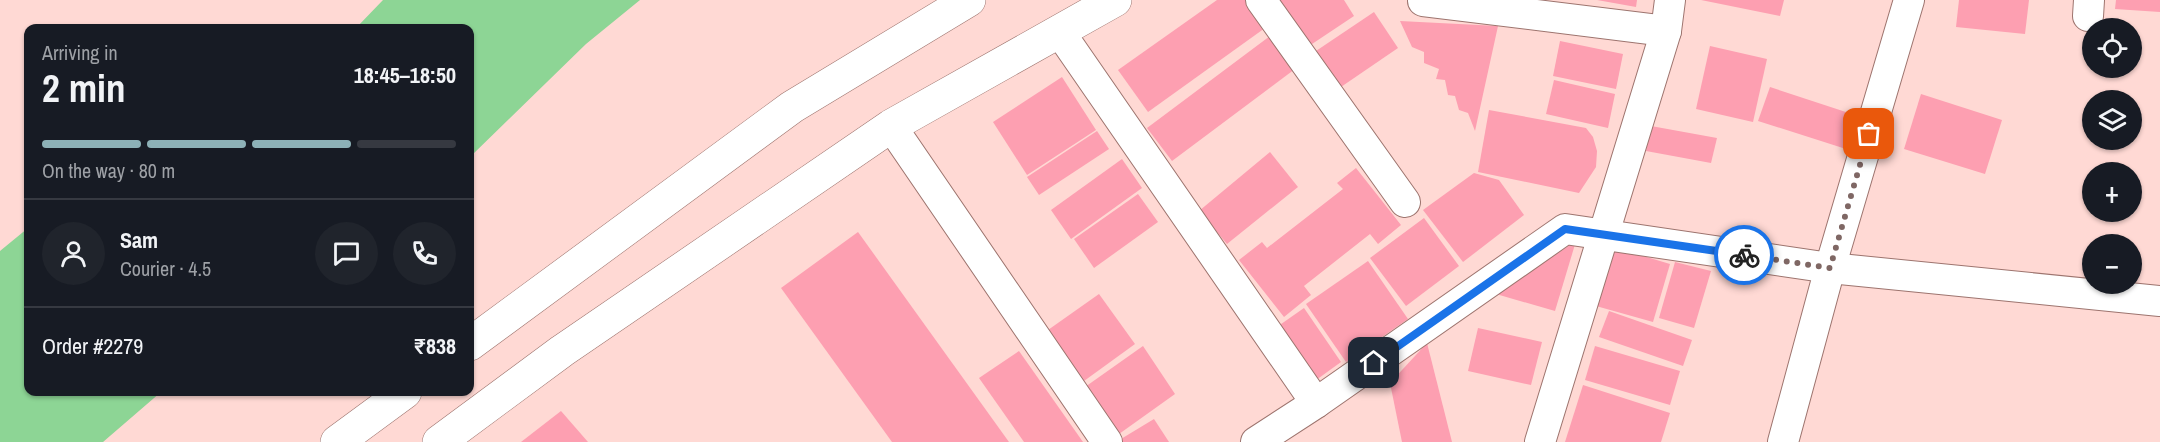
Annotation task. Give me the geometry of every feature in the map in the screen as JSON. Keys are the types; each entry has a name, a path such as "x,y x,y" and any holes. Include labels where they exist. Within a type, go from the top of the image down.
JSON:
{"street":[{"path":"474,341 792,108 969,0"},
{"path":"439,442 562,351 891,126 1114,0"},
{"path":"1261,0 1405,202"},
{"path":"1540,442 1666,31 1670,0"},
{"path":"1783,442 1830,268 1909,0"},
{"path":"1423,1 1666,31"},
{"path":"1059,31 1316,404"},
{"path":"891,126 1107,442"},
{"path":"1256,442 1316,404 1565,229 1830,268 2160,301"},
{"path":"337,442 400,396"}],"shaded area":[{"path":"383,0 640,0 586,44 474,153 474,24 360,24"},
{"path":"24,231 24,396 156,396 103,442 0,442 0,251"}],"building":[{"path":"1217,0 1245,0 1265,28 1148,112 1118,70"},
{"path":"1280,0 1344,0 1354,16 1309,46"},
{"path":"1597,0 1637,0 1636,7"},
{"path":"1701,0 1784,0 1780,16"},
{"path":"1959,0 2029,0 2025,34 1956,27"},
{"path":"2116,0 2160,0 2160,12 2115,9"},
{"path":"1374,12 1398,48 1338,89 1313,53"},
{"path":"1400,21 1498,26 1475,131 1468,113 1459,110 1455,96 1448,95 1445,80 1436,79 1439,69 1424,63 1424,52 1412,47"},
{"path":"1270,36 1295,69 1172,161 1147,128"},
{"path":"1560,41 1623,54 1616,89 1553,76"},
{"path":"1710,46 1767,59 1753,122 1696,109"},
{"path":"1062,77 1096,130 1027,175 993,122"},
{"path":"1554,80 1615,94 1608,128 1546,114"},
{"path":"1770,87 1858,116 1846,149 1758,121"},
{"path":"1921,94 2002,120 1985,174 1904,149"},
{"path":"1489,110 1586,128 1593,137 1597,151 1596,167 1579,193 1478,172"},
{"path":"1651,126 1717,138 1711,163 1646,151"},
{"path":"1097,131 1109,149 1039,195 1027,177"},
{"path":"1270,152 1298,187 1227,244 1199,211"},
{"path":"1122,159 1142,188 1071,239 1051,210"},
{"path":"1356,168 1401,225 1378,244 1370,234 1304,286 1311,295 1284,317 1239,260 1262,242 1267,248 1343,189 1337,183"},
{"path":"1474,173 1499,180 1524,215 1463,262 1423,210"},
{"path":"1138,194 1158,222 1094,268 1074,239"},
{"path":"1424,218 1459,266 1406,306 1370,258"},
{"path":"858,232 1009,442 892,442 781,288"},
{"path":"1576,241 1555,311 1496,294"},
{"path":"1613,247 1670,264 1653,322 1596,306"},
{"path":"1368,261 1408,319 1346,362 1306,304"},
{"path":"1675,262 1711,271 1694,328 1659,318"},
{"path":"1099,294 1135,344 1084,381 1048,330"},
{"path":"1304,308 1341,362 1312,383 1274,329"},
{"path":"1609,311 1692,340 1683,366 1599,337"},
{"path":"1478,328 1542,342 1531,385 1468,371"},
{"path":"1427,343 1452,442 1402,442 1390,383"},
{"path":"1143,346 1175,394 1119,434 1085,387"},
{"path":"1595,346 1680,371 1670,405 1585,380"},
{"path":"1019,351 1083,442 1024,442 979,378"},
{"path":"1583,385 1670,413 1661,442 1565,442"},
{"path":"561,411 588,442 521,442"},
{"path":"1154,419 1169,442 1116,442"}],"way so far":[{"path":"1744,255 1830,268 1869,134"}],"route":[{"path":"1374,363 1565,229 1744,255"}]}
